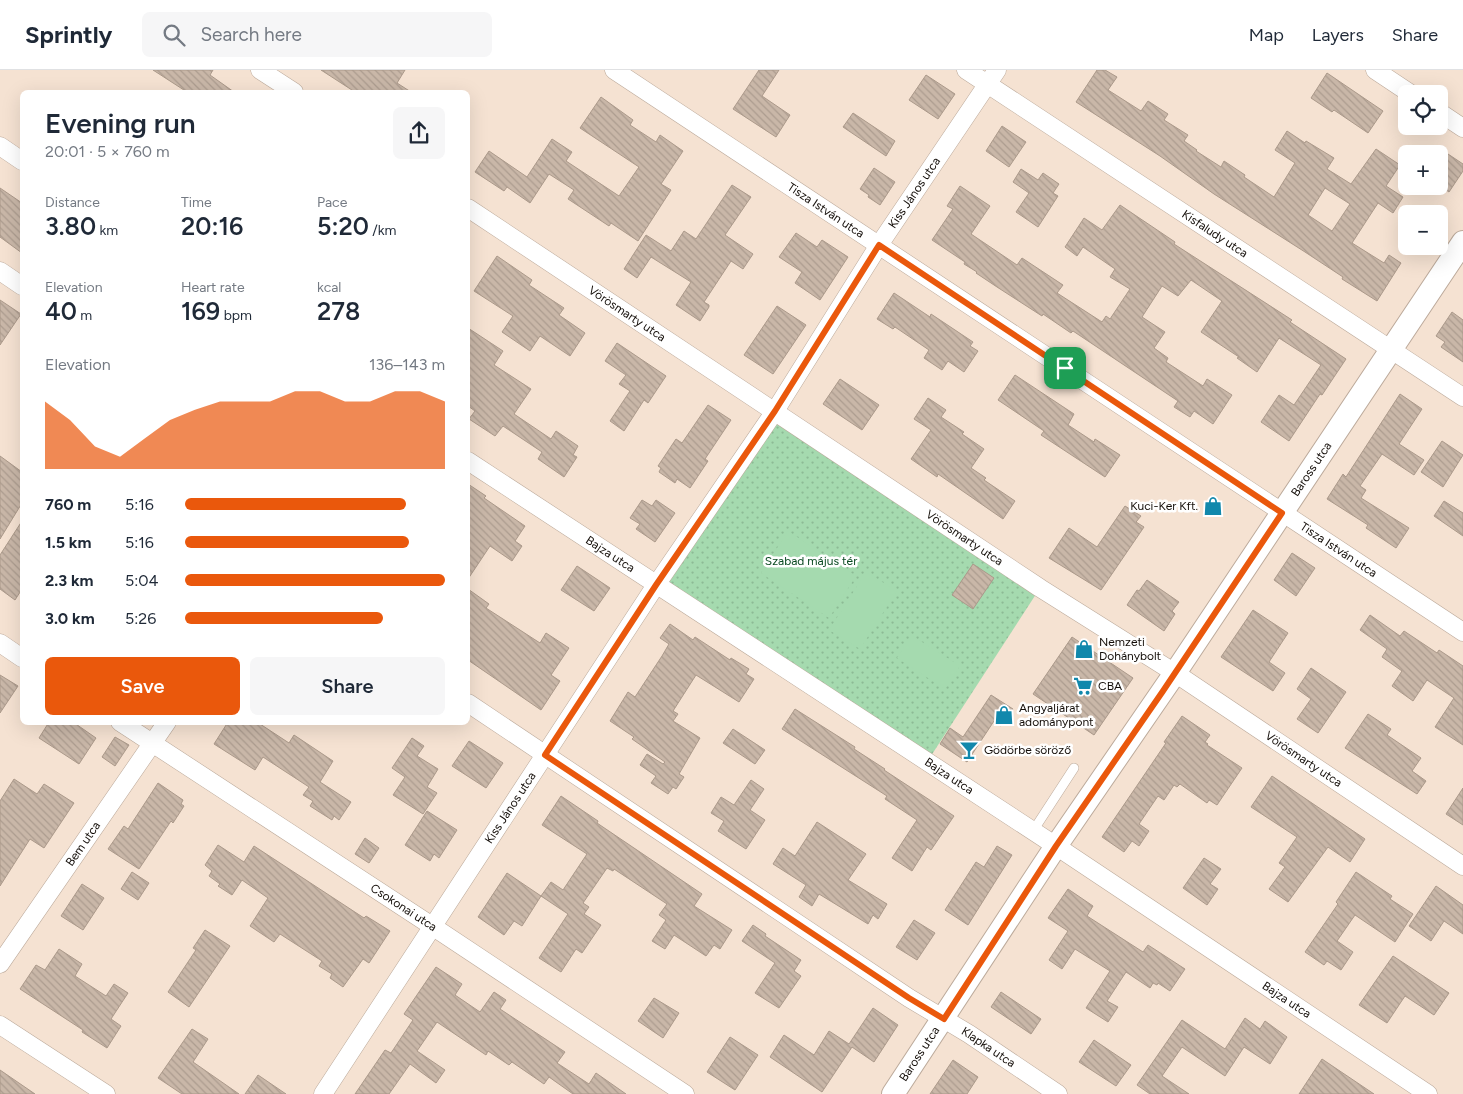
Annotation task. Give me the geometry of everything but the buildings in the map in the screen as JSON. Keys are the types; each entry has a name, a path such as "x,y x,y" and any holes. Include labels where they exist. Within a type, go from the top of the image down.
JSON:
{"street":[{"path":"260,70 291,90"},
{"name":"Tisza István utca","path":"614,70 1463,632"},
{"name":"Kisfaludy utca","path":"966,70 992,77 1391,350 1463,397"},
{"path":"1375,70 1398,85"},
{"name":"Kiss János utca","path":"323,1094 656,585 775,411 879,245 992,77"},
{"path":"1448,118 1463,128"},
{"path":"0,146 20,160"},
{"name":"Vörösmarty utca","path":"470,209 1040,588 1175,673 1463,866"},
{"name":"Baross utca","path":"893,1094 1056,846 1175,673 1463,242"},
{"path":"0,271 20,285"},
{"name":"Bajza utca","path":"470,462 1056,846 1428,1094"},
{"path":"0,643 20,657"},
{"name":"Klapka utca","path":"470,704 909,998 1058,1094"},
{"name":"Csokonai utca","path":"124,725 685,1094"},
{"name":"Bem utca","path":"0,964 165,725"},
{"path":"0,1025 106,1094"}],"lane":[{"path":"1033,831 1074,768"}],"green space":[{"name":"Szabad május tér","path":"775,411 1040,588 927,762 656,585"},
{"path":"788,531 856,576 829,618 761,573"},
{"path":"866,572 897,591 860,649 829,630"},
{"path":"911,635 960,666 945,689 897,658"}],"place":[{"name":"Kuci-Ker Kft.","path":"1213,506"},
{"name":"Nemzeti Dohánybolt","path":"1084,649"},
{"name":"CBA","path":"1083,686"},
{"name":"Angyaljárat adománypont","path":"1004,715"},
{"name":"Gödörbe söröző","path":"969,750"}],"route":[{"path":"879,245 1065,368 1282,513 1056,846 944,1019 909,998 545,755 656,585 775,411 879,245"}]}
